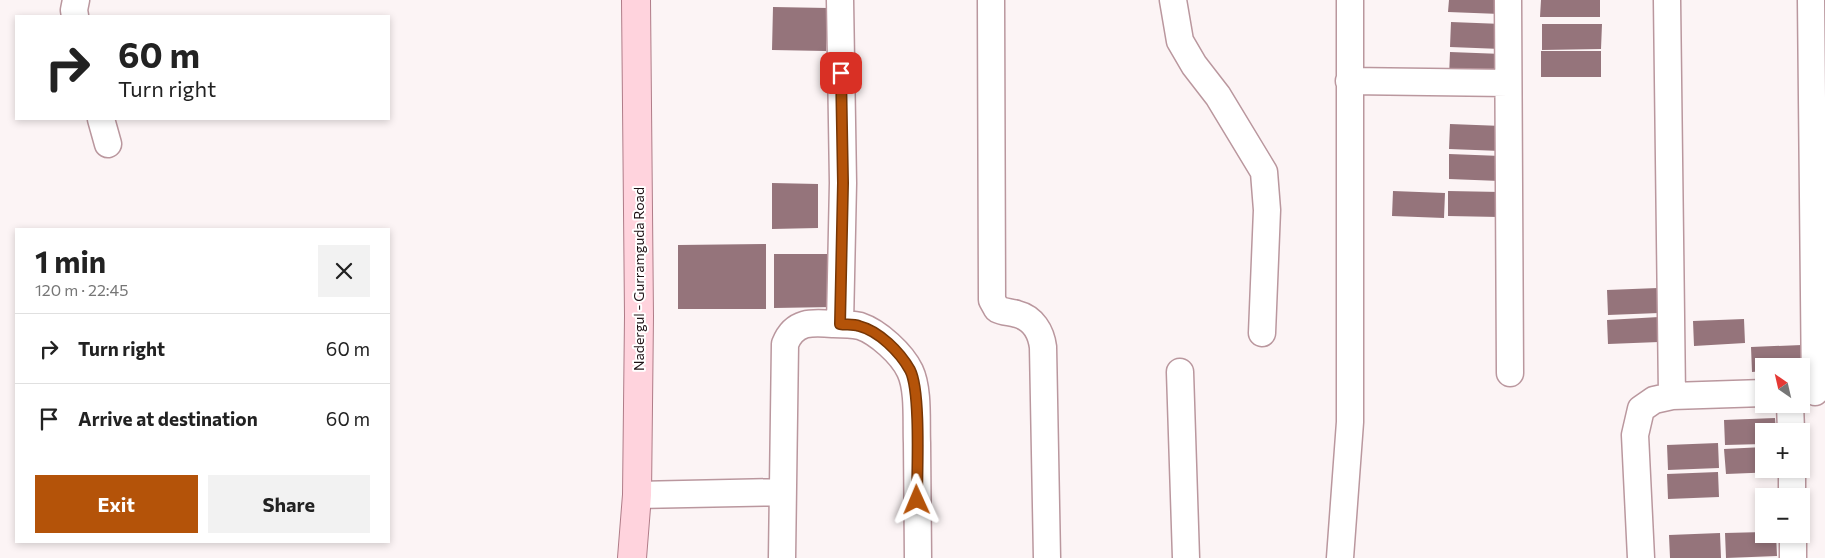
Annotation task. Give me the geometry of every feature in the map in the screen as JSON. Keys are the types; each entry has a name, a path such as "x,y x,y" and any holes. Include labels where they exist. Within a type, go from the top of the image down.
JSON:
{"main road":[{"name":"Nadergul - Gurramguda Road","path":"632,558 637,495 639,316 636,0"}],"street":[{"path":"75,15 76,0"},
{"path":"840,0 843,183 840,324"},
{"path":"991,0 992,300 996,309 1025,317 1041,335 1043,347 1047,558"},
{"path":"1173,0 1180,41 1194,65 1218,96 1264,172 1267,210 1262,334"},
{"path":"1340,558 1350,422 1350,0"},
{"path":"1508,0 1510,373"},
{"path":"1667,0 1672,396"},
{"path":"1811,0 1814,392"},
{"path":"1349,81 1508,83"},
{"path":"101,120 108,144"},
{"path":"782,558 785,344 789,334 806,324 840,324 858,326 870,330 886,342 910,371 915,391 918,558"},
{"path":"1180,372 1186,558"},
{"path":"1640,558 1635,434 1641,409 1654,400 1672,396 1755,393"},
{"path":"637,495 782,492"},
{"path":"1793,543 1794,558"}],"building":[{"path":"1449,0 1500,0 1500,14 1448,12"},
{"path":"1541,0 1600,0 1600,17 1540,17"},
{"path":"773,7 828,8 826,51 772,50"},
{"path":"1451,22 1502,24 1501,49 1450,47"},
{"path":"1542,24 1602,24 1601,49 1542,50"},
{"path":"1541,51 1601,51 1601,77 1541,77"},
{"path":"1450,52 1502,54 1501,79 1449,77"},
{"path":"1450,124 1502,126 1501,151 1449,149"},
{"path":"1449,154 1501,156 1500,181 1449,179"},
{"path":"772,183 818,184 818,228 772,229"},
{"path":"1393,191 1445,193 1444,218 1392,216"},
{"path":"1448,191 1501,192 1499,217 1448,216"},
{"path":"766,244 766,309 678,309 678,245"},
{"path":"774,254 833,254 833,307 774,308"},
{"path":"1658,288 1659,313 1608,315 1607,290"},
{"path":"1659,317 1659,342 1608,344 1607,320"},
{"path":"1744,319 1745,343 1694,346 1693,321"},
{"path":"1802,345 1803,358 1755,358 1755,372 1752,372 1751,347"},
{"path":"1775,418 1775,423 1755,423 1755,444 1725,445 1724,420"},
{"path":"1718,443 1719,468 1668,470 1667,445"},
{"path":"1755,447 1755,473 1726,474 1724,449"},
{"path":"1718,472 1719,497 1668,499 1667,474"},
{"path":"1755,532 1755,543 1776,543 1777,556 1726,558 1725,533"},
{"path":"1720,533 1721,558 1670,558 1669,535"}],"route":[{"path":"841,73 843,183 840,324 858,326 870,330 897,353 910,371 915,391 917,500"}]}
